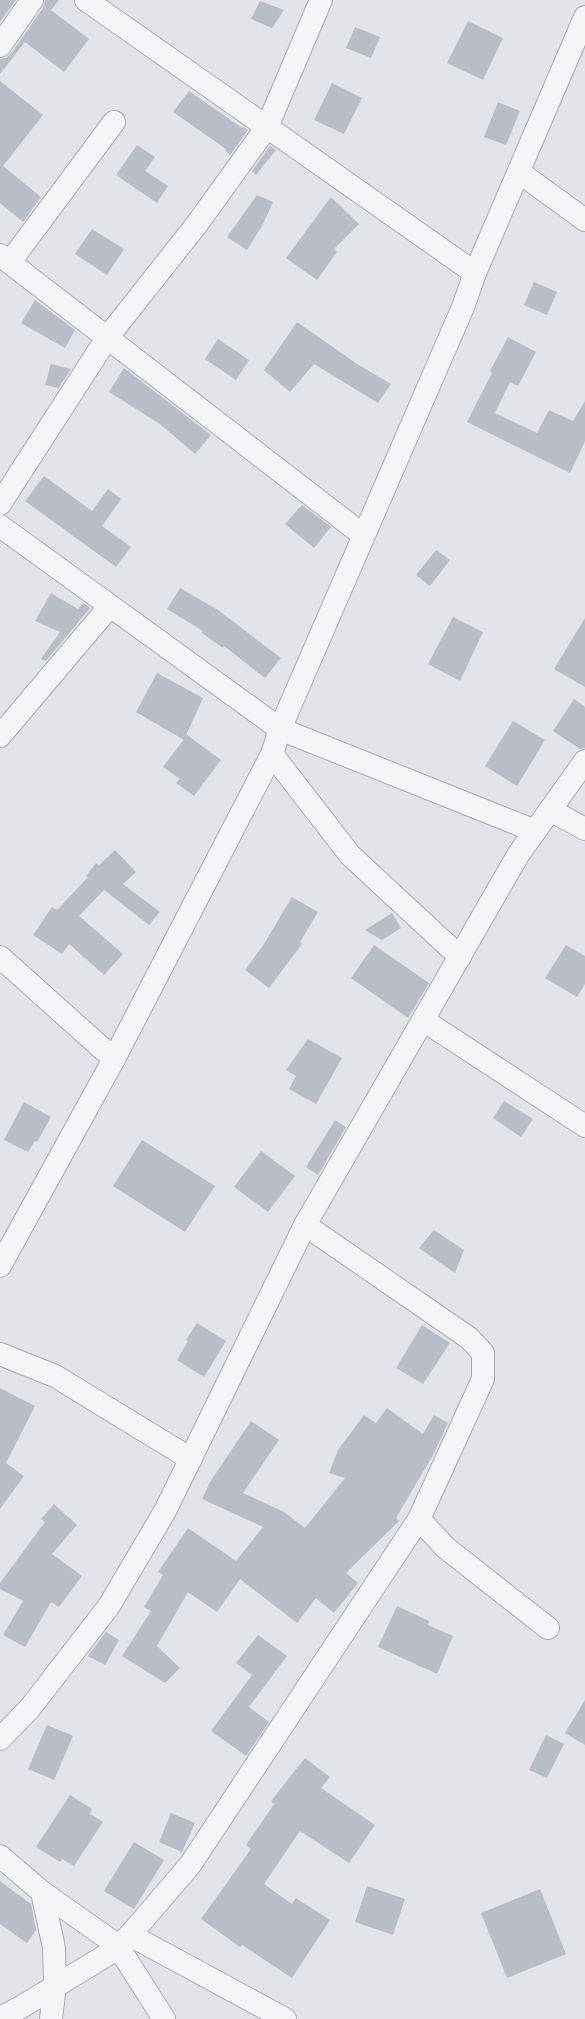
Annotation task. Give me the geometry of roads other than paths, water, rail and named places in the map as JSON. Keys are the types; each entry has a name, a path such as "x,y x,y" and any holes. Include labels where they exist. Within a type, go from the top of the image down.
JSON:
{"street":[{"path":"0,46 32,0"},
{"path":"86,0 476,273"},
{"path":"0,504 107,338 197,224 267,127 321,0"},
{"path":"0,1266 114,1059 272,754 280,729 463,307 585,17"},
{"path":"114,122 5,259 363,535"},
{"path":"519,172 585,220"},
{"path":"0,526 280,729 536,831"},
{"path":"0,736 110,606"},
{"path":"272,754 351,855 460,957"},
{"path":"0,1739 30,1708 109,1606 165,1512 305,1225 518,855 585,761"},
{"path":"550,810 585,829"},
{"path":"0,957 114,1059"},
{"path":"423,1020 585,1126"},
{"path":"0,2018 23,2007 110,1953 190,1865 419,1519 483,1379 483,1353 469,1338 305,1225"},
{"path":"0,1354 55,1376 191,1459"},
{"path":"419,1519 446,1548 548,1628"},
{"path":"0,1856 42,1892 124,1940 285,2019"},
{"path":"42,1892 54,1948 56,1985 51,2019"},
{"path":"124,1940 164,2019"}]}
